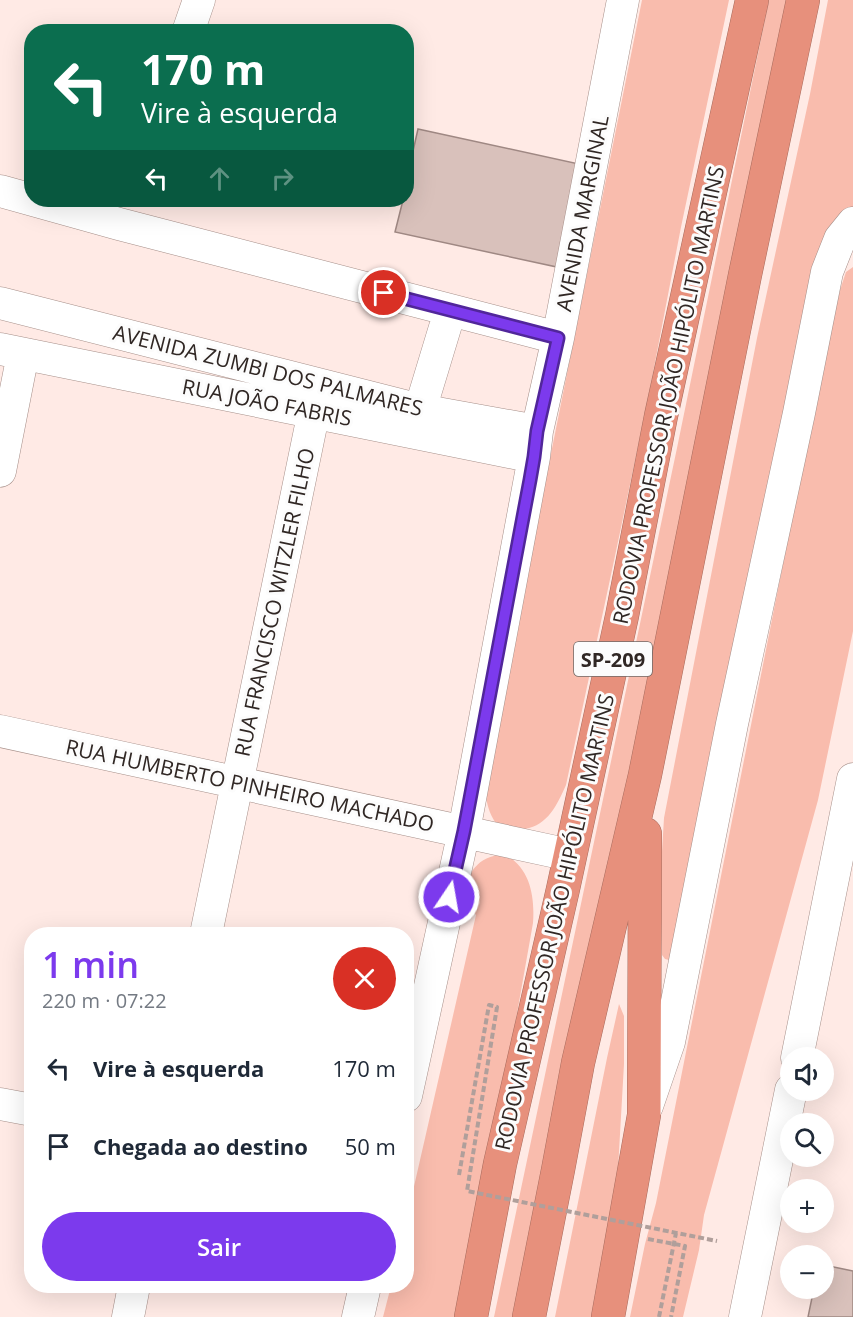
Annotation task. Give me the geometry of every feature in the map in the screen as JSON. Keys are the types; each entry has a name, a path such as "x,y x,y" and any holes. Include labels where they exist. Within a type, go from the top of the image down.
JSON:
{"highway":[{"name":"RODOVIA PROFESSOR JOÃO HIPÓLITO MARTINS","path":"471,1313 500,1164 622,616 661,416 752,0"},
{"name":"SP-209","path":"529,1317 578,1063 645,775 744,275 804,0"},
{"path":"608,1317 644,1115 645,775"}],"street":[{"path":"191,24 199,0"},
{"name":"AVENIDA MARGINAL","path":"414,1059 464,831 622,0"},
{"path":"0,191 24,195"},
{"path":"94,207 124,212 450,310 558,338"},
{"path":"644,1115 669,1042 827,272 849,232"},
{"name":"AVENIDA ZUMBI DOS PALMARES","path":"0,303 420,410 536,444"},
{"path":"420,410 450,310"},
{"path":"0,471 12,351"},
{"name":"RUA JOÃO FABRIS","path":"12,351 314,411 536,444"},
{"name":"RUA FRANCISCO WITZLER FILHO","path":"207,927 314,411"},
{"name":"RUA HUMBERTO PINHEIRO MACHADO","path":"0,731 570,855"},
{"path":"799,1047 853,779"},
{"path":"745,1317 789,1101"},
{"path":"0,1104 24,1108"},
{"path":"128,1317 133,1293"},
{"path":"358,1317 363,1293"}],"path":[{"path":"459,1175 489,1005 497,1007 467,1191 717,1242"},
{"path":"623,1233 685,1246 671,1317"},
{"path":"659,1317 676,1233"}],"shaded area":[{"path":"642,0 729,0 681,227 648,399 566,785 546,819 533,827 512,830 500,828 494,820 485,793"},
{"path":"769,0 791,0 518,1317 494,1317 677,448"},
{"path":"828,0 853,0 853,209 673,957 669,960 662,955 660,884 664,818 757,338"},
{"path":"853,267 853,631 818,800 704,1215 699,1250 683,1317 630,1317 656,1203 817,393 840,290 846,272"},
{"path":"504,854 520,866 525,874 532,893 533,923 461,1317 383,1317 389,1293 414,1293 414,1186 476,915 462,897 475,867 480,862"},
{"path":"619,1004 624,1016 624,1064 616,1204 592,1317 555,1317 607,1058"}],"building":[{"path":"418,129 579,164 557,267 395,232 401,207 414,207 414,147"},
{"path":"834,1267 853,1271 853,1317 808,1317 812,1299 834,1299"}],"route":[{"path":"384,293 558,338 537,431 530,480 464,831 449,897"}]}
